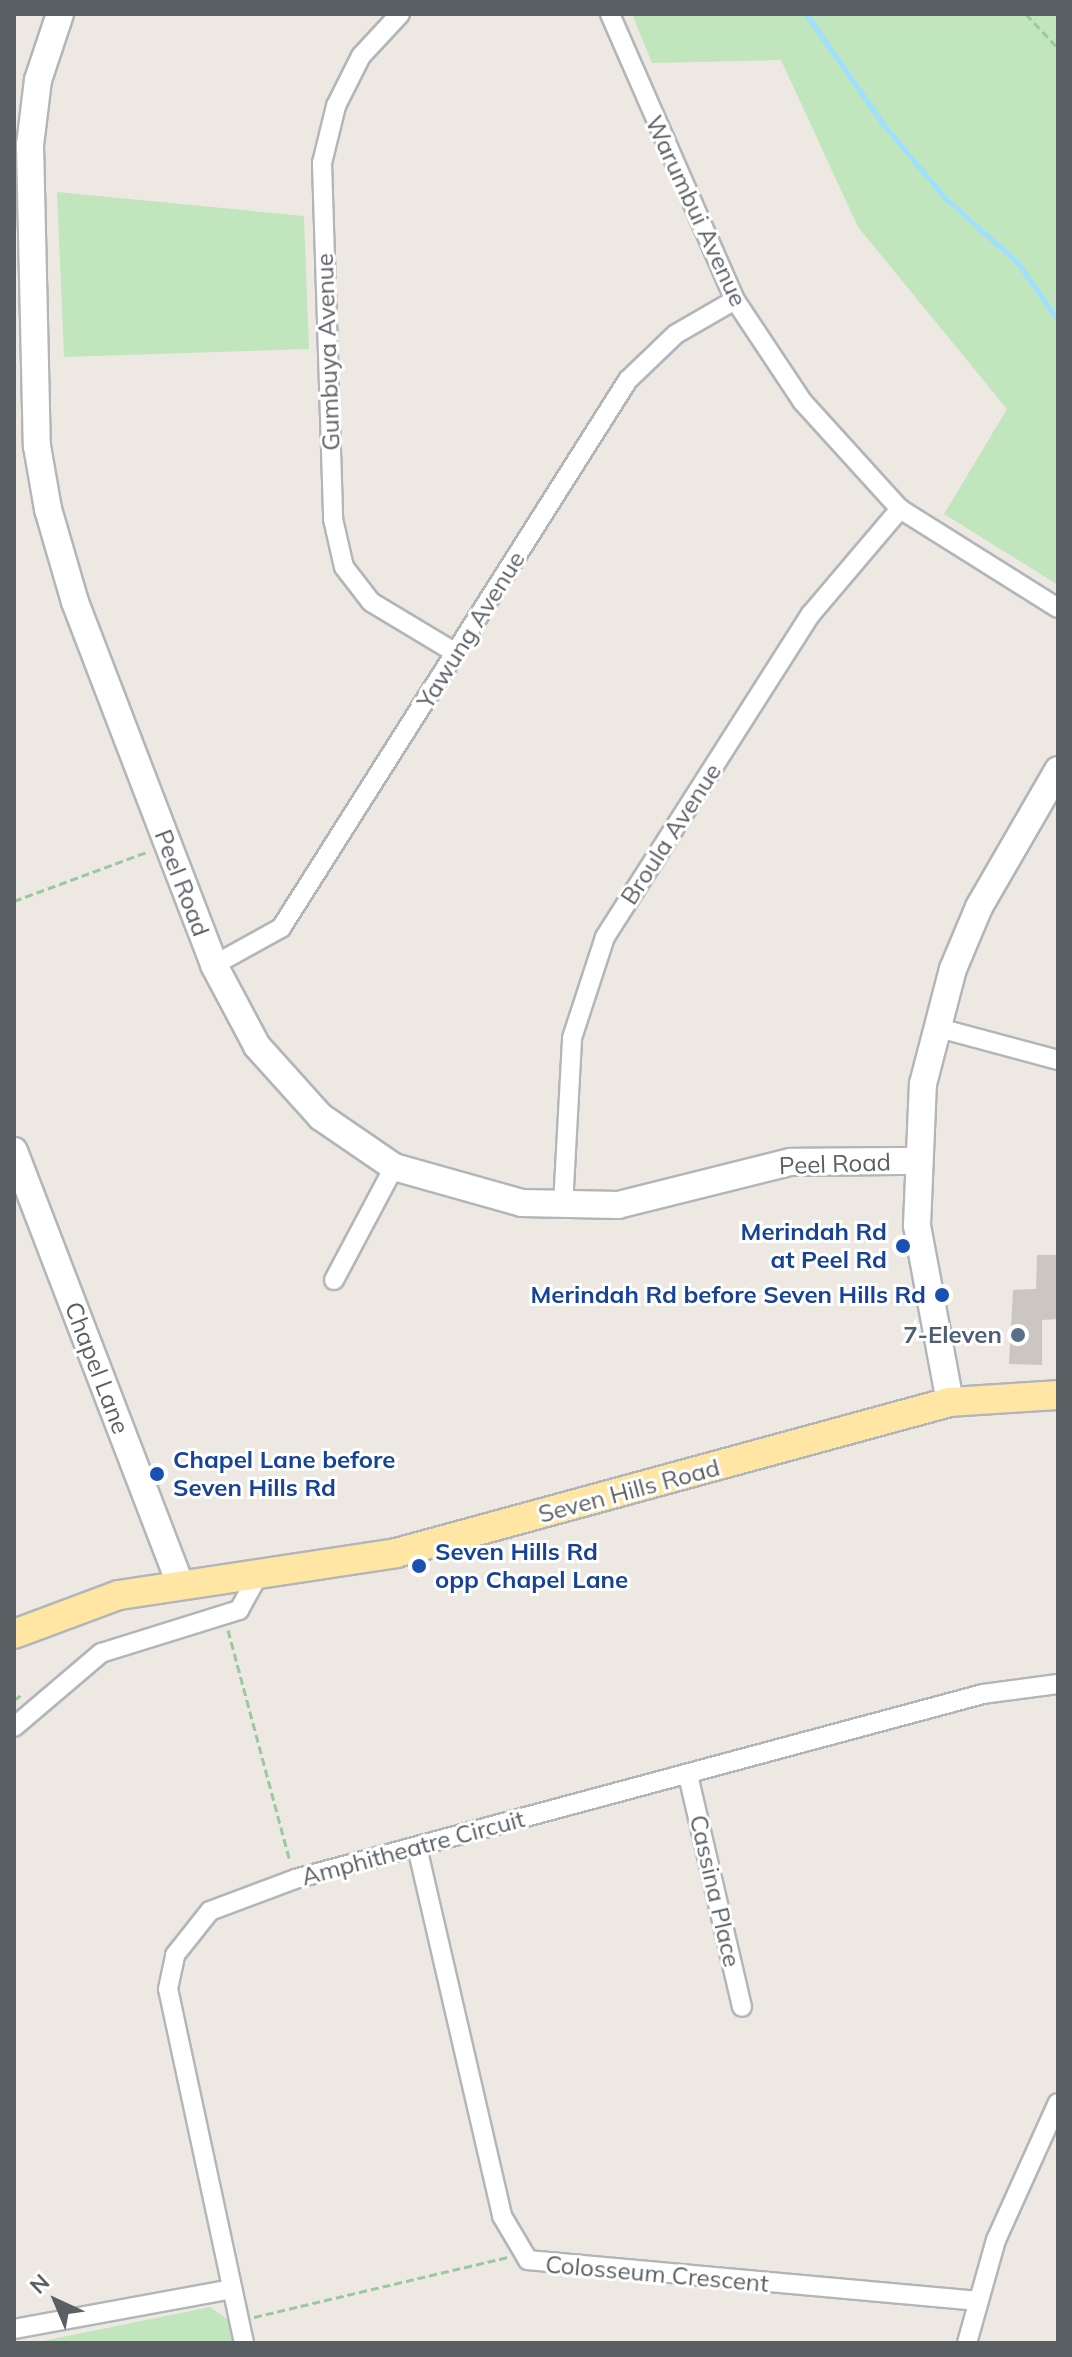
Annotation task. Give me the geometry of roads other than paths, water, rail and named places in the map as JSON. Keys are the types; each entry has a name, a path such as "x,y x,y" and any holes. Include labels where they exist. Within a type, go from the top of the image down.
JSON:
{"main road":[{"name":"Seven Hills Road","path":"14,1634 85,1603 410,1550 950,1402 1058,1395"}],"street":[{"name":"Peel Road","path":"60,14 38,80 22,144 37,446 48,509 167,844 214,965 257,1046 292,1089 394,1167 484,1196 563,1206 618,1205 791,1162 917,1161"},
{"name":"Gumbuya Avenue","path":"400,14 361,56 336,106 322,163 333,519 344,567 371,602 456,653"},
{"name":"Warumbui Avenue","path":"610,14 735,300 802,401 900,509 1058,608"},
{"name":"Yawung Avenue","path":"214,965 281,928 628,380 676,334 735,300"},
{"name":"Broula Avenue","path":"563,1206 572,1038 605,937 811,614 900,509"},
{"path":"950,1402 925,1299 917,1161 935,1027 979,907 1058,770"},
{"path":"935,1027 1058,1060"},
{"name":"Chapel Lane","path":"14,1151 181,1585"},
{"path":"334,1280 394,1167"},
{"path":"14,1727 101,1653 239,1610 258,1576"},
{"name":"Amphitheatre Circuit","path":"244,2343 169,2011 170,1971 185,1937 210,1911 295,1879 983,1694 1058,1684"},
{"name":"Cassina Place","path":"688,1775 742,2007"},
{"name":"Colosseum Crescent","path":"417,1847 502,2216 520,2254 551,2268 978,2301"},
{"path":"967,2343 978,2301 1025,2169 1058,2103"},
{"path":"14,2329 232,2289"}],"waterway":[{"path":"806,14 883,124 945,198 1017,262 1058,320"}],"place":[{"name":"Merindah Rd at Peel Rd","path":"903,1246"},
{"name":"Merindah Rd before Seven Hills Rd","path":"942,1295"},
{"name":"7-Eleven","path":"1018,1335"},
{"name":"Chapel Lane before Seven Hills Rd","path":"157,1474"},
{"name":"Seven Hills Rd opp Chapel Lane","path":"419,1566"}]}
